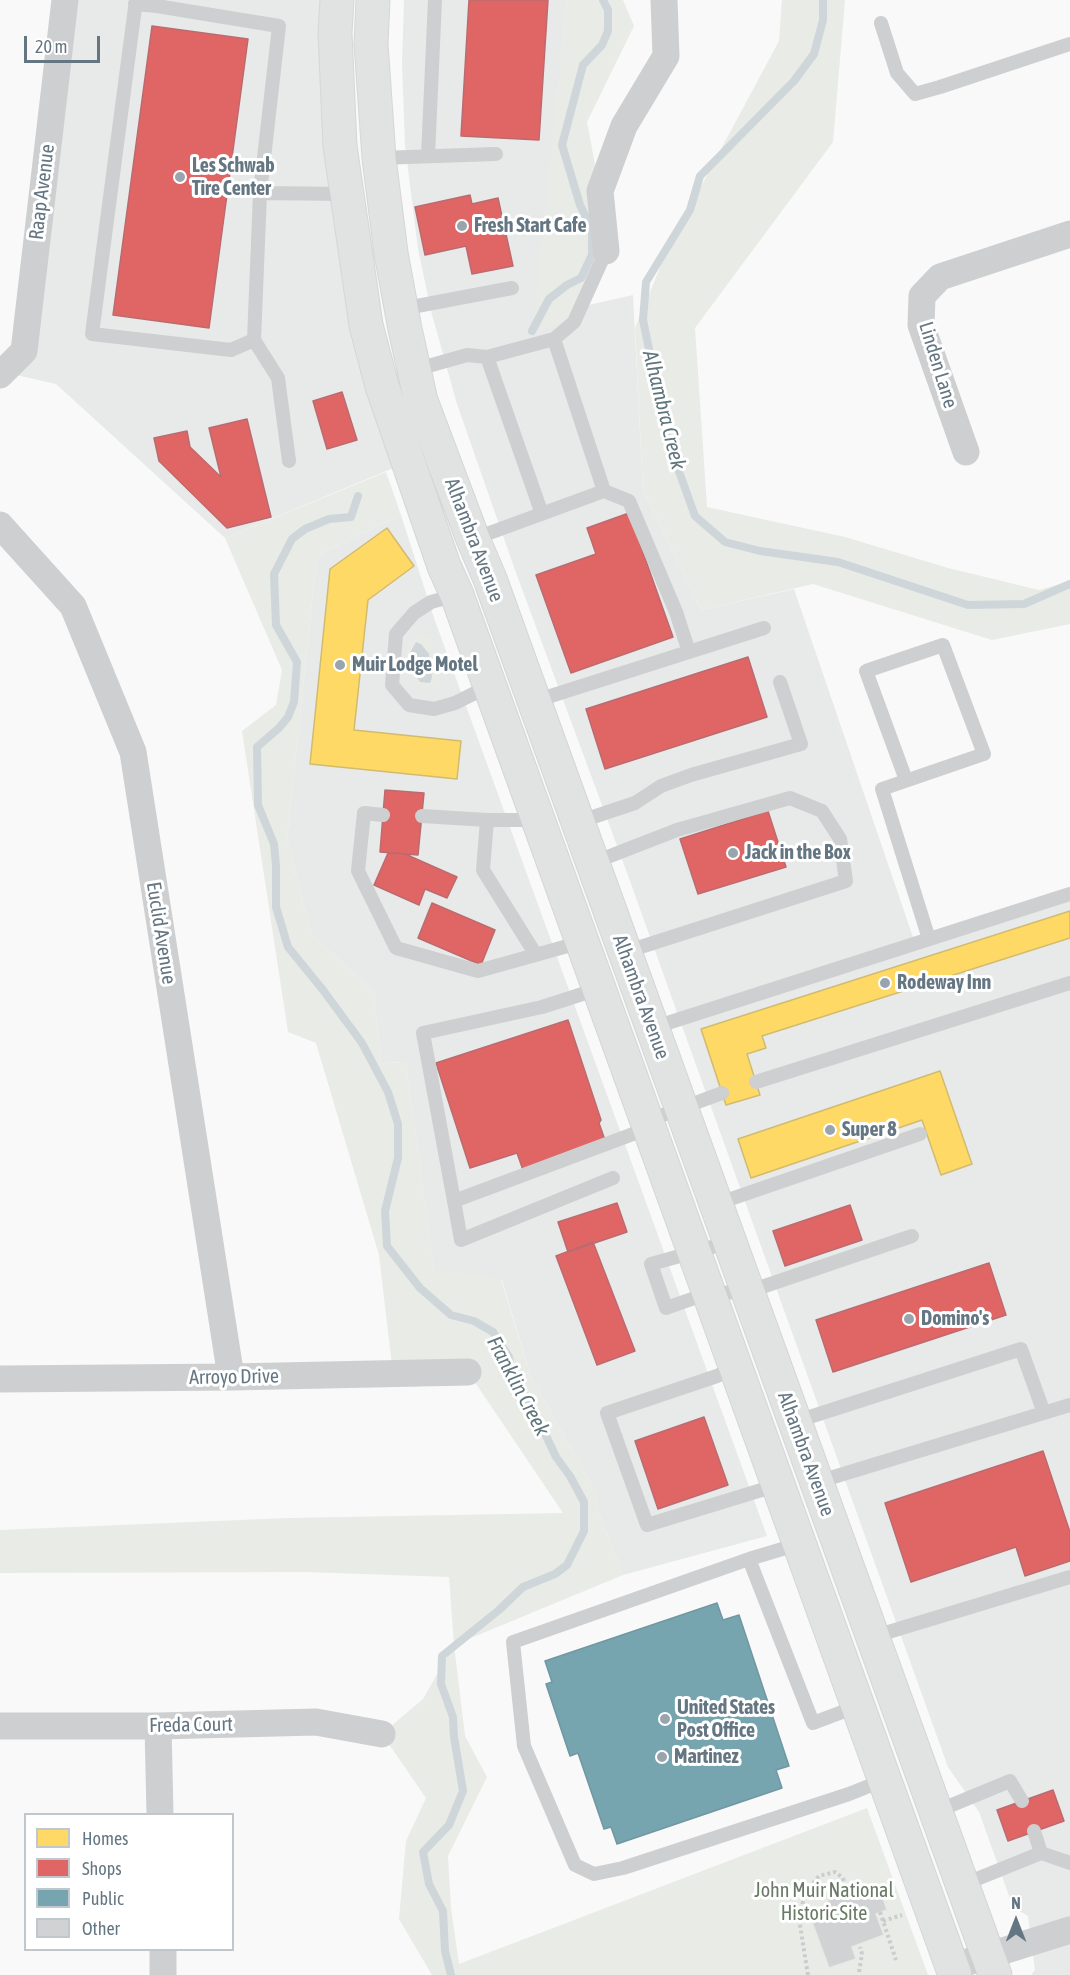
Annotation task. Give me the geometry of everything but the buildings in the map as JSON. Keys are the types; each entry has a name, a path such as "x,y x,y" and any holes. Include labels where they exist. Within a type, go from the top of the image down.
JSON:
{"main road":[{"name":"Alhambra Avenue","path":"337,0 335,33 340,146 366,324 382,386 440,556 457,595 953,1971"},
{"name":"Alhambra Avenue","path":"373,0 371,44 379,158 401,309 421,401 535,701 991,1965"}],"street":[{"name":"Raap Avenue","path":"0,375 24,351 65,0"},
{"path":"606,251 600,190 624,126 666,56 664,0"},
{"name":"Linden Lane","path":"966,452 921,325 922,296 940,277 1070,234"},
{"name":"Euclid Avenue","path":"0,525 73,606 133,752 231,1377"},
{"name":"Arroyo Drive","path":"0,1379 468,1372"},
{"name":"Freda Court","path":"0,1726 158,1726 316,1722 382,1734"},
{"path":"158,1726 160,1813"},
{"path":"953,1971 991,1965 1070,1930"},
{"path":"163,1951 163,1975"}],"lane":[{"path":"428,156 435,0"},
{"path":"254,340 231,350 92,334 135,2 279,26 260,194 254,340 278,378 289,461"},
{"path":"881,23 897,73 915,94 1070,44"},
{"path":"379,158 496,154"},
{"path":"260,194 347,194"},
{"path":"413,370 467,356 487,357 554,339 574,322 606,251"},
{"path":"401,309 512,288"},
{"path":"554,339 604,491"},
{"path":"487,357 542,514"},
{"path":"473,540 604,491 629,501 676,612 689,652"},
{"path":"457,595 431,602 414,613 396,634 392,685 409,705 434,709 455,703 489,686"},
{"path":"535,701 764,628"},
{"path":"906,780 866,671 943,645 984,754 882,789 929,939"},
{"path":"578,822 635,803 661,786 691,775 801,744 780,682"},
{"path":"592,863 677,830 790,798 822,811 840,839 846,881 625,952"},
{"path":"383,815 364,813 358,872 396,948 478,971 582,942"},
{"path":"422,816 537,820"},
{"path":"487,820 483,870 536,956"},
{"path":"652,1028 1070,894"},
{"path":"756,1082 1070,983"},
{"path":"598,988 542,1007 423,1033 460,1240 613,1178"},
{"path":"453,1201 722,1093"},
{"path":"716,1204 920,1134"},
{"path":"730,1242 651,1264 666,1308 709,1293 747,1292 912,1236"},
{"path":"794,1422 1021,1348 1044,1413"},
{"path":"735,1367 717,1376 606,1413 647,1525 778,1485"},
{"path":"816,1482 1044,1413 1069,1409"},
{"path":"799,1544 749,1559 513,1642 524,1746 575,1864 594,1874 623,1868 884,1780"},
{"path":"749,1559 813,1723 858,1706"},
{"path":"872,1637 1070,1576"},
{"path":"935,1812 1010,1781 1022,1801"},
{"path":"1034,1832 1041,1853"},
{"path":"962,1885 1041,1853 1070,1863"}],"path":[{"path":"808,1975 799,1919 805,1893 819,1876 835,1872 843,1878 845,1886"},
{"path":"880,1912 896,1960"},
{"path":"883,1921 910,1912"},
{"path":"859,1972 862,1954 860,1947"}],"shaded area":[{"path":"65,0 337,0 340,146 408,462 225,538 56,384 3,372 24,351"},
{"path":"404,0 567,0 535,317 633,295 643,491 701,610 794,589 915,943 1070,894 1070,1975 1031,1975 1035,1970 1028,1916 1013,1907 979,1812 948,1767 457,404 432,315 418,249 405,145 402,63"},
{"path":"401,515 433,615 767,1536 623,1575 598,1511 594,1489 531,1377 502,1280 434,1270 406,1063 381,1062 374,992 310,933 287,838 317,556"},
{"path":"416,642 421,644 429,654 432,677 430,683 420,682 414,673 411,651"}],"green space":[{"path":"567,0 623,0 634,26 587,122 600,191 606,251 574,322 532,331"},
{"path":"782,0 845,0 833,142 695,328 707,507 845,537 948,568 1039,590 1070,581 1070,624 992,640 813,584 701,610 643,491 635,328 669,246 779,41"},
{"path":"386,472 401,515 317,556 287,838 310,933 374,992 381,1062 406,1063 434,1269 501,1279 531,1377 594,1489 598,1511 623,1575 454,1645 449,1577 305,1572 0,1573 0,1530 289,1518 563,1513 468,1372 393,1374 379,1255 316,1043 288,1032 242,731 276,705 282,670 225,538"},
{"path":"416,633 430,638 441,683 434,689 422,690 413,680 406,663 406,647"},
{"name":"John Muir National Historic Site","path":"454,1645 465,1736 487,1777 448,1856 451,1908 459,1964 867,1808 928,1975 432,1975 399,1919 406,1841 426,1798 382,1734 423,1699"}],"waterway":[{"name":"Franklin Creek","path":"532,331 549,299 567,285 581,278 592,255 592,230 580,205 562,145 583,65 602,45 608,31 608,10 603,0"},
{"name":"Alhambra Creek","path":"823,0 823,20 814,54 794,81 700,176 690,210 646,282 643,320 668,441 695,516 725,542 760,551 838,562 968,605 1024,604 1070,584"},
{"name":"Franklin Creek","path":"358,496 351,517 329,519 305,529 292,539 274,574 276,625 297,662 294,702 288,717 257,747 258,805 274,844 276,907 288,947 362,1043 388,1092 398,1124 398,1158 385,1211 387,1246 420,1288 451,1315 474,1321 493,1332 509,1357 513,1377 534,1410 556,1457 570,1476 584,1502 584,1531 567,1565 555,1574 523,1587 499,1610 442,1656 441,1684 453,1717 463,1791 449,1825 423,1852 429,1884 443,1911 445,1951 451,1975"}],"place":[{"name":"Les Schwab Tire Center","path":"180,177"},
{"name":"Fresh Start Cafe","path":"462,226"},
{"name":"Muir Lodge Motel","path":"340,665"},
{"name":"Jack in the Box","path":"733,853"},
{"name":"Rodeway Inn","path":"885,983"},
{"name":"Super 8","path":"830,1130"},
{"name":"Domino's","path":"909,1319"},
{"name":"United States Post Office","path":"665,1719"},
{"name":"Martinez","path":"662,1757"}]}
